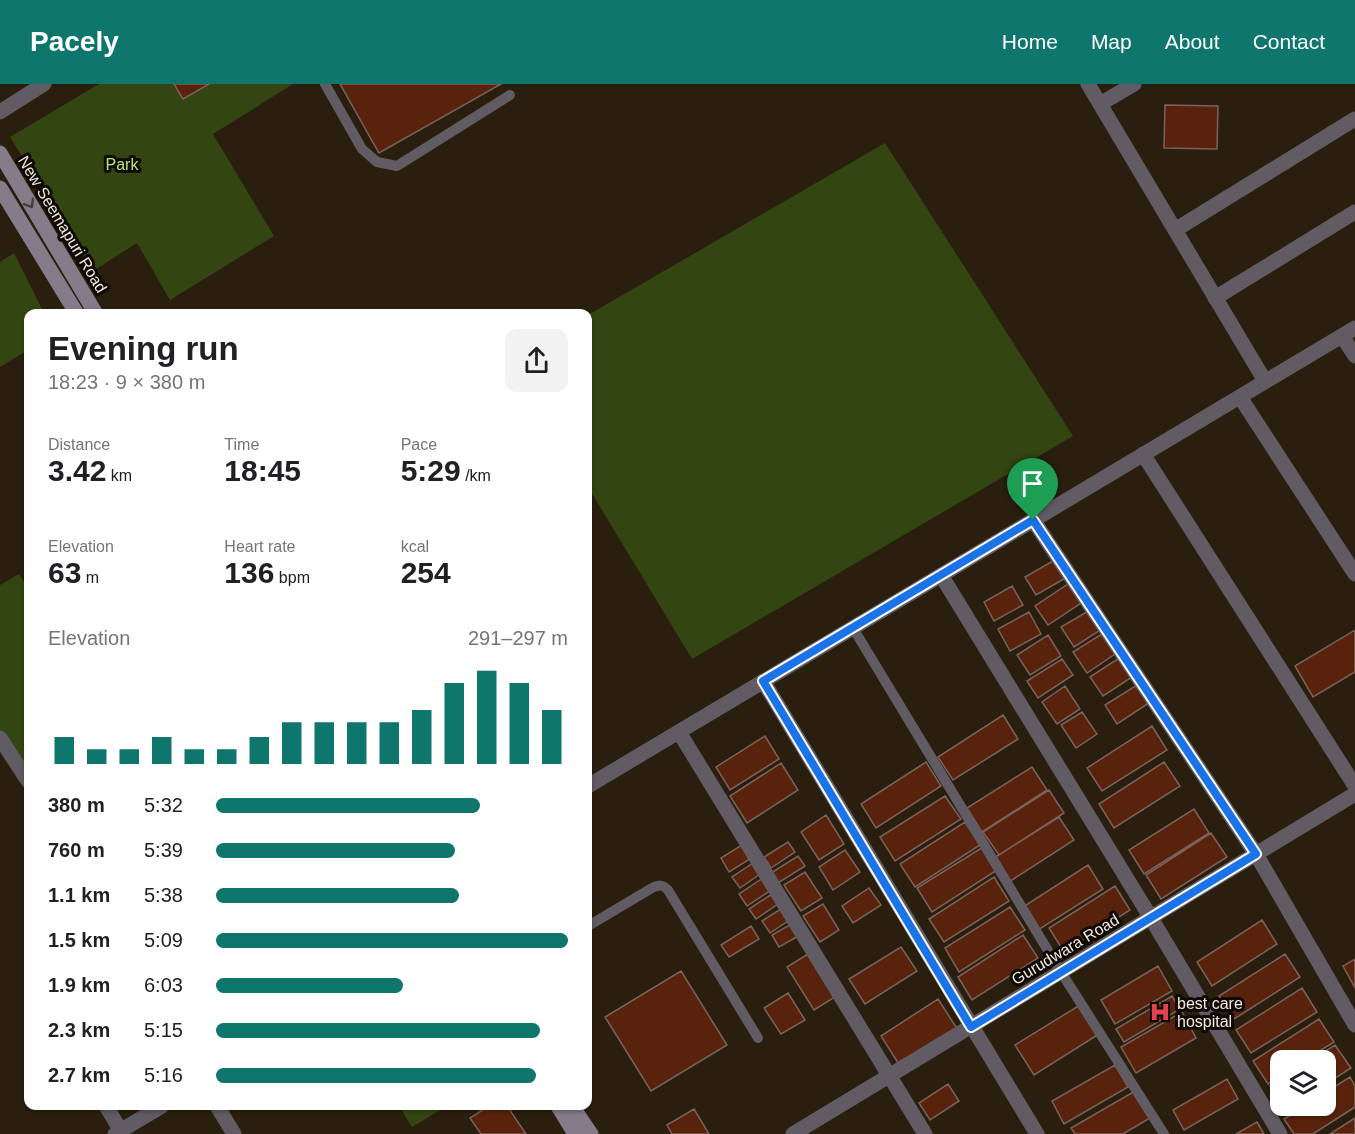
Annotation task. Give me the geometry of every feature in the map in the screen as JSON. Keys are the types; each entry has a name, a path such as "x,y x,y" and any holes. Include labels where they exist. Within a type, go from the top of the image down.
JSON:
{"main road":[{"name":"New Seemapuri Road","path":"0,153 93,309"},
{"name":"New Seemapuri Road","path":"0,188 74,309"},
{"path":"560,1110 575,1134"},
{"path":"575,1110 591,1134"}],"street":[{"path":"0,112 44,84"},
{"path":"1088,84 1265,381"},
{"path":"1100,104 1134,84"},
{"path":"1175,231 1355,119"},
{"path":"1215,298 1355,212"},
{"path":"592,784 1348,332 1355,356"},
{"path":"1240,397 1355,574"},
{"path":"1143,454 1355,786"},
{"path":"1033,520 1256,854 1355,1024"},
{"path":"940,575 1151,918 1280,1134"},
{"path":"763,681 1037,1134"},
{"path":"679,732 925,1134"},
{"path":"0,738 24,775"},
{"name":"Gurudwara Road","path":"793,1134 814,1129 889,1076 1355,794"},
{"path":"108,1110 118,1132 155,1110"},
{"path":"219,1110 234,1134"}],"lane":[{"path":"325,84 362,149 377,162 397,166 510,95"},
{"path":"853,628 1061,972 1164,1134"},
{"path":"592,924 652,888 664,886 758,1038"}],"green space":[{"name":"Park","path":"99,84 293,84 213,134 274,236 170,300 137,243 93,271 10,137"},
{"path":"885,143 1073,436 692,659 592,494 592,313"},
{"path":"14,253 42,309 24,309 24,352 0,367 0,262"},
{"path":"19,574 24,582 24,778 0,739 0,585"},
{"path":"401,1110 440,1110 412,1127"}],"building":[{"path":"174,84 209,84 183,99"},
{"path":"340,84 501,84 379,153"},
{"path":"1165,105 1218,106 1217,149 1164,148"},
{"path":"1058,558 1069,576 1036,595 1025,577"},
{"path":"1068,584 1081,603 1048,625 1035,606"},
{"path":"1012,586 1023,605 994,621 984,602"},
{"path":"1090,610 1102,629 1074,647 1061,627"},
{"path":"1029,612 1041,634 1010,651 998,629"},
{"path":"1355,630 1355,672 1313,697 1295,666"},
{"path":"1105,632 1118,652 1087,673 1073,652"},
{"path":"1048,635 1061,656 1030,675 1017,655"},
{"path":"1119,658 1132,677 1103,696 1090,677"},
{"path":"1062,659 1073,675 1038,698 1027,681"},
{"path":"1137,685 1149,703 1117,724 1105,705"},
{"path":"1065,686 1080,709 1057,724 1042,702"},
{"path":"1082,712 1097,734 1076,748 1061,725"},
{"path":"1003,715 1018,739 953,780 938,757"},
{"path":"1152,726 1167,750 1102,791 1087,768"},
{"path":"765,736 779,759 730,790 716,767"},
{"path":"926,762 941,786 876,828 861,804"},
{"path":"1164,762 1180,786 1114,828 1099,804"},
{"path":"781,763 798,790 747,823 730,796"},
{"path":"1032,767 1047,790 982,832 967,808"},
{"path":"1049,790 1064,813 999,855 983,832"},
{"path":"945,796 961,819 895,861 880,837"},
{"path":"1194,809 1209,833 1144,874 1129,850"},
{"path":"826,815 844,844 819,860 801,832"},
{"path":"1059,817 1074,840 1009,882 994,858"},
{"path":"965,822 980,845 915,887 900,864"},
{"path":"1211,833 1227,857 1161,899 1146,875"},
{"path":"788,842 795,852 771,868 764,857"},
{"path":"745,843 753,857 729,872 721,858"},
{"path":"983,847 997,870 932,912 917,888"},
{"path":"845,850 860,872 833,890 819,867"},
{"path":"798,856 805,866 778,883 771,873"},
{"path":"756,861 763,872 740,888 732,877"},
{"path":"1088,865 1103,889 1038,930 1023,907"},
{"path":"805,872 822,898 801,911 784,885"},
{"path":"994,877 1009,901 944,942 929,919"},
{"path":"763,878 771,890 747,906 739,894"},
{"path":"1115,886 1130,910 1064,952 1049,928"},
{"path":"869,888 881,905 853,923 842,906"},
{"path":"772,894 778,904 756,919 749,909"},
{"path":"823,904 839,930 820,942 803,916"},
{"path":"784,907 791,919 770,933 762,921"},
{"path":"1010,907 1025,930 959,972 945,948"},
{"path":"1262,920 1277,944 1212,986 1197,962"},
{"path":"795,922 802,934 779,947 772,935"},
{"path":"751,926 759,939 729,957 721,945"},
{"path":"1023,935 1038,958 972,1000 958,977"},
{"path":"901,947 917,971 865,1004 849,979"},
{"path":"808,954 835,997 814,1010 787,967"},
{"path":"1285,954 1300,977 1234,1019 1219,996"},
{"path":"1355,959 1355,988 1343,966"},
{"path":"1158,966 1172,991 1115,1024 1101,1000"},
{"path":"681,971 727,1045 651,1091 605,1017"},
{"path":"1302,988 1317,1012 1251,1053 1236,1030"},
{"path":"788,993 805,1020 781,1034 764,1008"},
{"path":"1172,996 1180,1009 1124,1042 1116,1029"},
{"path":"938,999 958,1030 900,1066 881,1036"},
{"path":"1080,1005 1099,1034 1034,1075 1015,1045"},
{"path":"1182,1012 1196,1038 1136,1073 1121,1047"},
{"path":"1319,1019 1334,1042 1321,1050 1270,1050"},
{"path":"1335,1045 1351,1068 1336,1078 1336,1050 1327,1050"},
{"path":"1270,1050 1270,1083 1268,1084 1253,1061"},
{"path":"1115,1065 1128,1087 1064,1124 1052,1101"},
{"path":"1350,1077 1355,1086 1355,1107 1313,1134 1294,1134 1284,1119 1289,1116 1336,1116 1336,1086"},
{"path":"1227,1079 1238,1099 1184,1130 1173,1110"},
{"path":"948,1084 959,1101 930,1120 919,1103"},
{"path":"1135,1091 1150,1118 1123,1134 1075,1134 1071,1128"},
{"path":"694,1109 709,1134 672,1134 667,1125"},
{"path":"483,1110 510,1110 526,1134 481,1134 470,1118"},
{"path":"1355,1118 1355,1134 1330,1134"},
{"path":"1257,1122 1264,1134 1236,1134"}],"place":[{"name":"best care hospital","path":"1160,1012"}],"route":[{"path":"1033,520 1256,854 971,1027 763,681 1033,520"}]}
